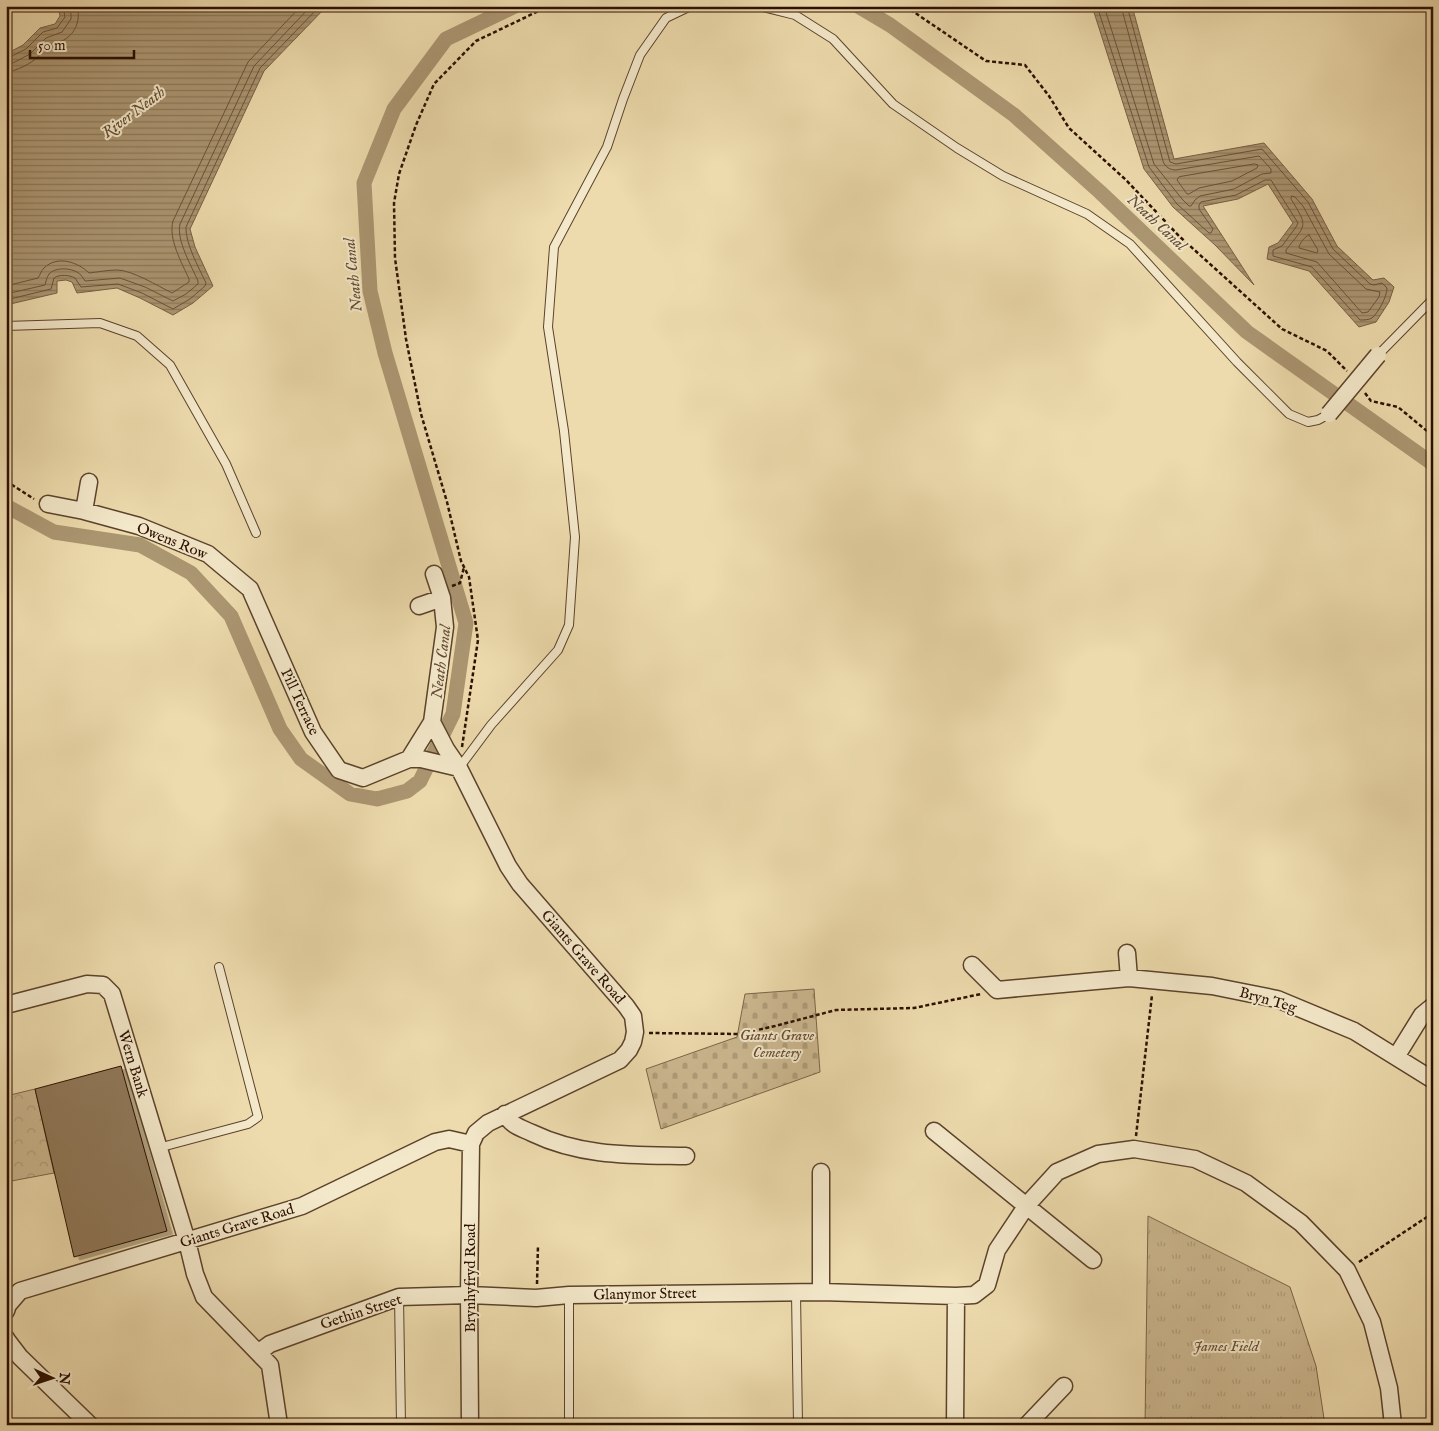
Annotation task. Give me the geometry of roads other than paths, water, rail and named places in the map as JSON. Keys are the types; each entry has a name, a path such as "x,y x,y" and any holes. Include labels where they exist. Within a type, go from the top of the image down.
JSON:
{"street":[{"path":"1329,414 1378,355"},
{"path":"84,511 89,482"},
{"name":"Owens Row","path":"48,504 84,511 140,526 208,554 250,589"},
{"path":"415,759 434,725 445,628 442,598 434,574"},
{"name":"Pill Terrace","path":"250,589 313,732 340,770 364,778 415,759"},
{"path":"419,606 442,598"},
{"name":"Giants Grave Road","path":"434,725 443,756 459,768 508,866 520,884 633,1016 635,1032 633,1042 620,1060 505,1114"},
{"path":"415,759 443,756"},
{"path":"1127,954 1129,978"},
{"name":"Bryn Teg","path":"972,965 997,990 1129,978 1212,986 1277,999 1354,1031 1433,1080"},
{"name":"Wern Bank","path":"6,1005 87,984 103,985 112,994 187,1241 195,1274 204,1297 270,1365 279,1425"},
{"path":"1396,1057 1422,1015 1433,1006"},
{"path":"473,1138 488,1122 505,1114 510,1123 543,1139 571,1148 596,1153 686,1156"},
{"path":"934,1131 1093,1260"},
{"name":"Giants Grave Road","path":"6,1311 8,1305 20,1291 302,1206 435,1142 449,1139 473,1138"},
{"name":"Brynhyfryd Road","path":"470,1425 469,1295 473,1138"},
{"path":"1026,1206 1057,1172 1098,1154 1134,1150 1195,1159 1246,1183 1301,1223 1347,1270 1372,1322 1389,1388 1393,1425"},
{"path":"821,1172 821,1292"},
{"name":"Glanymor Street","path":"469,1295 536,1298 569,1295 821,1292 974,1295 987,1285 996,1250 1026,1206"},
{"name":"Gethin Street","path":"259,1352 270,1344 400,1297 469,1295"},
{"path":"955,1425 956,1296"},
{"path":"6,1338 20,1357 90,1425"},
{"path":"1027,1425 1064,1386"}],"lane":[{"path":"459,768 491,726 558,650 568,625 575,537 564,431 548,327 554,247 608,147 623,99 640,55 666,18 691,6"},
{"path":"759,6 795,15 833,39 893,104 957,148 1003,176 1086,214 1130,244 1237,362 1289,414 1308,422 1318,420 1329,414"},
{"path":"1378,355 1433,299"},
{"path":"6,326 100,323 137,336 170,365 226,464 256,533"},
{"path":"158,1148 248,1124 258,1117 219,967"},
{"path":"796,1293 798,1425"},
{"path":"569,1295 569,1425"},
{"path":"400,1297 400,1425"}],"water":[{"name":"River Neath","path":"58,6 327,6 264,71 190,229 195,247 213,286 193,303 173,315 117,288 77,293 72,282 66,280 57,281 57,293 6,305 6,54 23,45 40,28 55,24 60,16"},
{"path":"1092,6 1132,6 1174,159 1264,143 1312,199 1337,246 1373,280 1384,278 1394,287 1389,302 1376,322 1359,327 1309,271 1267,259 1269,247 1278,243 1293,223 1268,184 1238,199 1203,206 1254,285 1215,245 1173,207 1144,169"}],"waterway":[{"name":"Neath Canal","path":"6,506 54,532 140,545 191,573 231,616 280,729 301,759 350,794 377,799 407,791 420,781 453,714 466,623 385,353 370,291 364,183 394,109 446,39 515,6"},
{"name":"Neath Canal","path":"858,6 890,25 1014,115 1100,192 1247,332 1433,464"}],"park label":[{"name":"Giants Grave Cemetery","path":"777,1044"},
{"name":"James Field","path":"1226,1346"}]}
